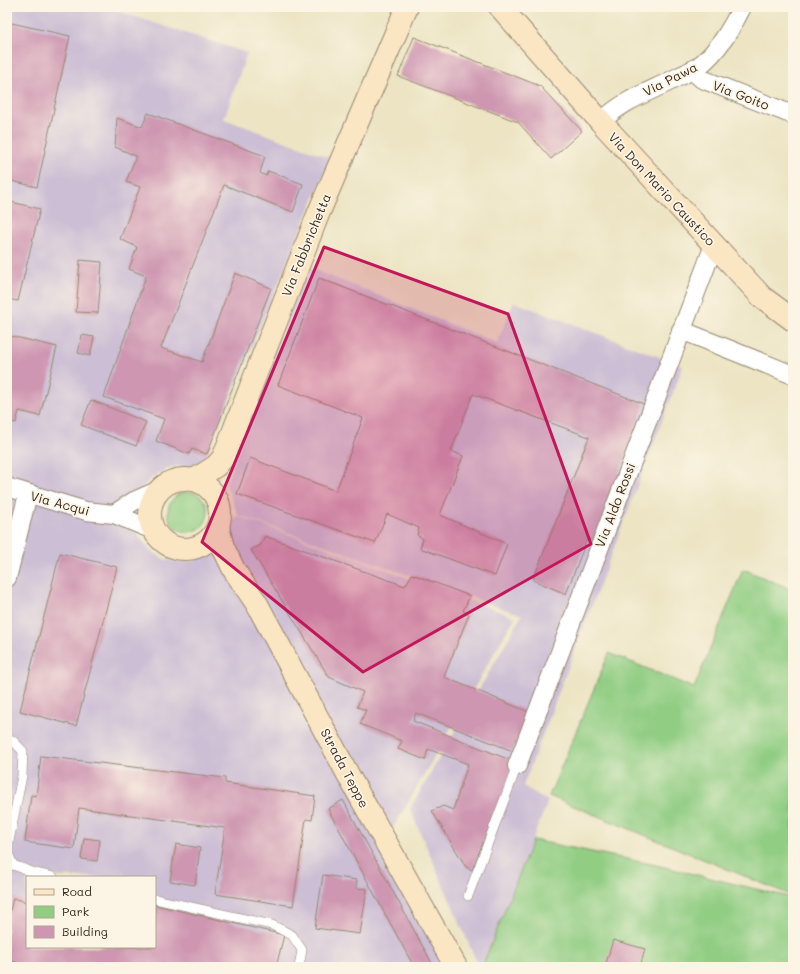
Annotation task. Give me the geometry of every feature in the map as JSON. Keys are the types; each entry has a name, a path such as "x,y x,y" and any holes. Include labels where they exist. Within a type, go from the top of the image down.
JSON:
{"street":[{"path":"395,34 407,7"},
{"path":"395,34 414,7"},
{"name":"Via Don Mario Caustico","path":"500,7 601,122 762,297 793,320"},
{"name":"Via Pawa","path":"601,122 613,110 628,100 669,82 698,66 716,49 729,32 742,7"},
{"name":"Via Fabbrichetta","path":"194,480 216,466 223,458 319,212 395,34"},
{"name":"Via Goito","path":"692,70 702,79 793,115"},
{"name":"Via Aldo Rossi","path":"517,766 714,245"},
{"path":"681,330 793,376"},
{"name":"Via Fabbrichetta","path":"217,499 223,480 223,458"},
{"path":"114,514 134,501 157,491 166,483 177,479 190,478 201,482 211,490 217,499 220,510 220,521 216,532 209,540 199,547"},
{"name":"Via Acqui","path":"7,487 86,511 114,514 154,530"},
{"name":"Via Acqui","path":"157,491 151,502 149,514 151,526 157,536 165,544 176,548 188,549 199,547"},
{"path":"7,578 28,494"},
{"name":"Strada Teppe","path":"218,526 224,547 234,570 257,604 352,782 456,967"},
{"name":"Strada Teppe","path":"199,547 234,570"}],"lane":[{"path":"7,739 12,740 23,751 22,776 7,851 13,866 48,876"},
{"path":"468,896 517,766"},
{"path":"156,899 272,925 279,928 292,935 302,950 299,967"}],"highlighted area":[{"path":"324,247 508,314 591,544 363,672 202,542"}],"shaded area":[{"path":"7,7 105,7 247,53 224,119 331,158 200,469 177,466 166,469 148,481 140,491 134,508 135,525 140,538 149,549 164,559 179,562 195,561 238,516 515,617 381,849 446,967 7,967"},
{"path":"307,267 497,343 514,302 683,366 523,786 548,801 482,967 479,967 410,809 522,615 238,515 226,484"}],"green space":[{"path":"188,492 199,495 205,501 208,512 205,523 199,529 188,532 177,529 171,523 168,512 171,501 177,495"},
{"path":"743,569 793,590 793,896 549,796 609,653 694,688"},
{"path":"533,840 656,865 793,898 793,967 482,967"}],"building":[{"path":"7,22 70,36 37,187 7,180"},
{"path":"414,37 540,86 582,131 551,159 518,122 398,76"},
{"path":"148,113 265,156 260,173 266,176 268,171 303,184 293,212 224,185 161,348 202,362 235,273 271,288 207,454 192,449 189,454 156,441 164,419 104,397 146,276 129,269 137,247 120,239 140,187 126,182 136,156 115,147 117,118 142,127"},
{"path":"7,201 40,209 18,301 7,299"},
{"path":"80,260 102,262 98,313 76,312"},
{"path":"319,278 644,404 595,541 587,539 566,594 533,580 589,437 473,394 451,451 463,456 440,515 507,544 495,576 420,548 423,539 417,535 419,528 387,514 375,543 237,494 250,458 336,491 363,418 278,385"},
{"path":"7,335 57,347 40,416 19,411 16,423 7,421"},
{"path":"82,335 94,337 90,356 78,353"},
{"path":"91,400 146,422 136,446 81,425"},
{"path":"265,536 405,586 412,574 470,596 463,611 469,614 444,677 529,712 513,751 416,713 413,721 515,762 472,870 466,867 432,811 443,806 453,810 468,764 428,749 425,760 398,749 402,741 360,724 366,710 357,707 363,692 329,677 251,550 261,545"},
{"path":"60,553 117,567 76,726 20,711"},
{"path":"41,756 225,778 225,783 315,796 312,820 306,819 293,906 215,894 225,828 79,808 74,849 25,842 31,795 36,796"},
{"path":"343,800 434,967 414,967 328,809"},
{"path":"84,838 100,840 97,861 81,859"},
{"path":"176,844 200,848 195,885 170,881"},
{"path":"323,875 357,880 356,888 367,889 360,934 315,928"},
{"path":"13,898 26,902 26,948 156,948 156,905 284,935 276,967 36,967 7,960 7,924"},
{"path":"613,940 645,949 640,967 605,967"}]}
